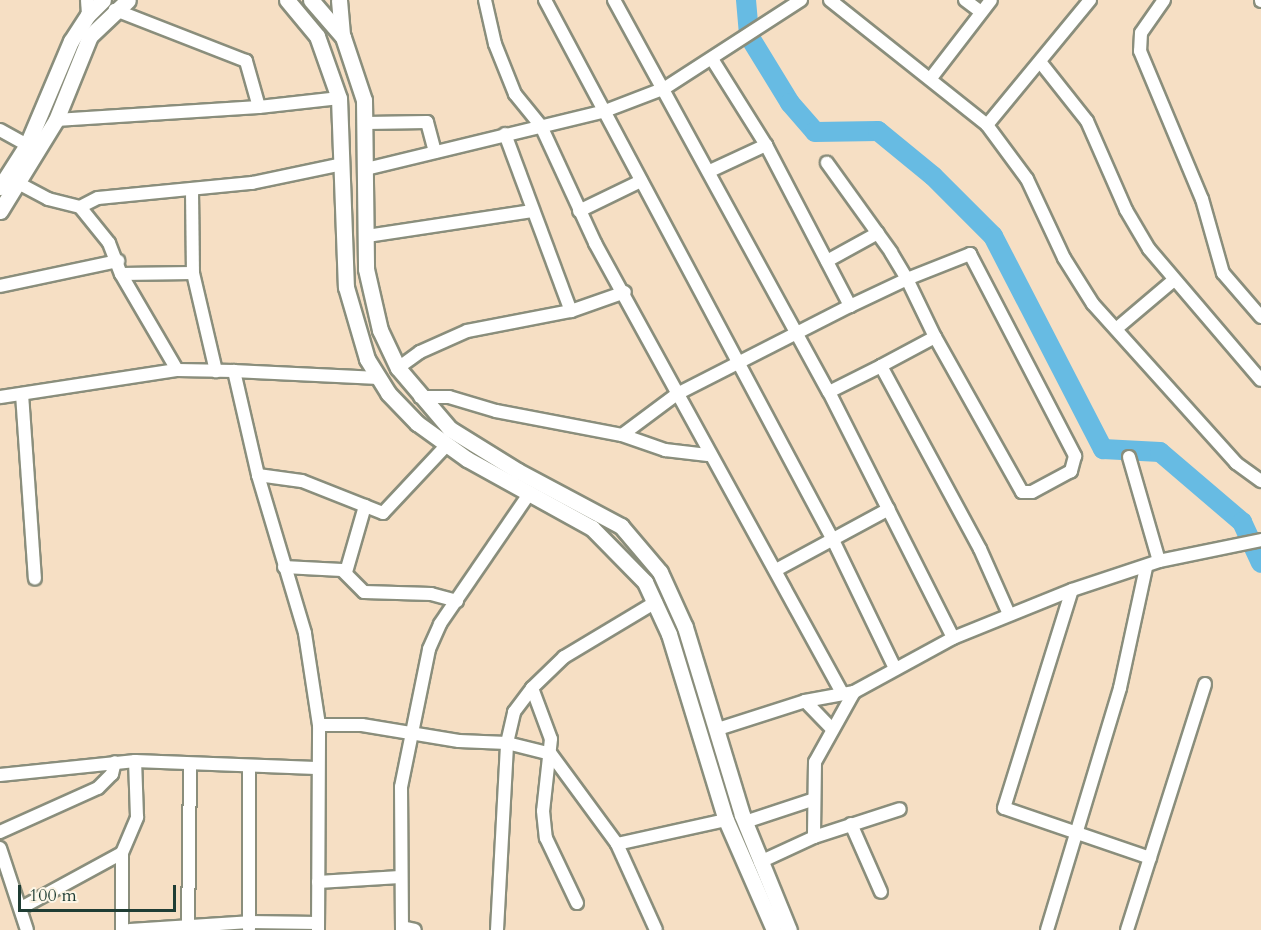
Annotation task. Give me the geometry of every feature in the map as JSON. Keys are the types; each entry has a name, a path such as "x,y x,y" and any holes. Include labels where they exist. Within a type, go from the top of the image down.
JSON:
{"main road":[{"path":"0,187 27,145 87,8 128,0"},
{"path":"287,0 311,3 343,37"},
{"path":"339,0 343,37 364,100 367,236 371,296 398,368 420,398 468,442 588,506 634,539 660,572 672,597 718,729 745,822 789,930"},
{"path":"311,3 310,24 330,66 339,98 348,301 361,345 378,378 417,423 446,446 529,494 580,520 603,537 632,564 656,602 726,820 774,930"},
{"path":"0,211 20,184 56,120 90,36 109,5"}],"street":[{"path":"485,0 505,74 515,94 541,126 579,211 625,292 708,455 776,570 841,691"},
{"path":"546,0 833,540 895,668"},
{"path":"614,0 665,88 829,392 953,638"},
{"path":"366,169 605,111 665,88 801,0"},
{"path":"830,0 931,78 987,125 1027,179 1076,280 1116,329 1236,463 1261,481"},
{"path":"965,0 981,12"},
{"path":"931,78 991,0"},
{"path":"987,125 1041,63 1090,0"},
{"path":"1164,0 1141,33 1140,51 1191,170 1222,273 1261,317"},
{"path":"109,5 246,61 259,107"},
{"path":"712,59 766,145 850,306"},
{"path":"1041,63 1088,121 1134,225 1174,280 1261,380"},
{"path":"56,120 259,107 339,98"},
{"path":"366,123 427,122 435,152"},
{"path":"0,130 27,145"},
{"path":"505,134 571,311"},
{"path":"710,171 766,145"},
{"path":"622,435 677,394 797,335 850,306 907,279 965,255 975,258 1075,456 1071,471 1032,492 1022,492 935,337 907,279 878,233 827,163"},
{"path":"20,184 48,199 80,207 98,198 252,183 342,164"},
{"path":"579,211 641,181"},
{"path":"192,189 194,273 216,371"},
{"path":"80,207 118,261 121,274 177,370"},
{"path":"367,236 532,211"},
{"path":"827,261 878,233"},
{"path":"0,286 118,261"},
{"path":"121,274 194,273"},
{"path":"1116,329 1174,280"},
{"path":"398,368 420,352 467,331 571,311 625,292"},
{"path":"829,392 935,337"},
{"path":"881,366 980,549 1010,614"},
{"path":"0,397 177,370 378,378"},
{"path":"130,930 318,926 316,768 319,725 305,633 258,475 234,371"},
{"path":"22,394 35,579"},
{"path":"420,398 449,397 496,411 622,435 665,450 708,455"},
{"path":"258,475 303,481 365,506 387,512 446,446"},
{"path":"1129,457 1159,561"},
{"path":"415,930 402,929 401,787 410,732 429,649 440,624 529,494"},
{"path":"346,572 365,506"},
{"path":"776,570 889,509"},
{"path":"814,837 812,800 816,762 831,728 854,692 953,638 1072,590 1146,568 1159,561 1238,547 1261,540"},
{"path":"284,567 346,572 364,592 431,594 457,602"},
{"path":"1047,930 1079,832 1120,688 1146,568"},
{"path":"1072,590 1004,808 1150,858"},
{"path":"497,930 507,743 514,712 532,688 564,657 656,602"},
{"path":"1127,930 1205,684"},
{"path":"532,688 546,723 551,754 543,812 546,838 577,903"},
{"path":"718,729 841,691 854,692"},
{"path":"805,701 831,728"},
{"path":"319,725 362,725 459,741 507,743 551,754 617,844 656,930"},
{"path":"0,775 135,761 190,765 316,768"},
{"path":"122,930 122,853 137,817 135,761"},
{"path":"0,832 98,788 112,774 115,762"},
{"path":"188,928 190,765"},
{"path":"249,766 249,926"},
{"path":"745,822 812,800"},
{"path":"760,862 814,837 900,808"},
{"path":"617,844 726,820"},
{"path":"851,824 881,892"},
{"path":"0,848 27,930"},
{"path":"21,908 122,853"},
{"path":"318,882 400,877"}],"waterway":[{"path":"746,0 749,36 790,103 815,132 878,131 933,176 993,236 1103,449 1160,452 1242,522 1261,563"}]}
